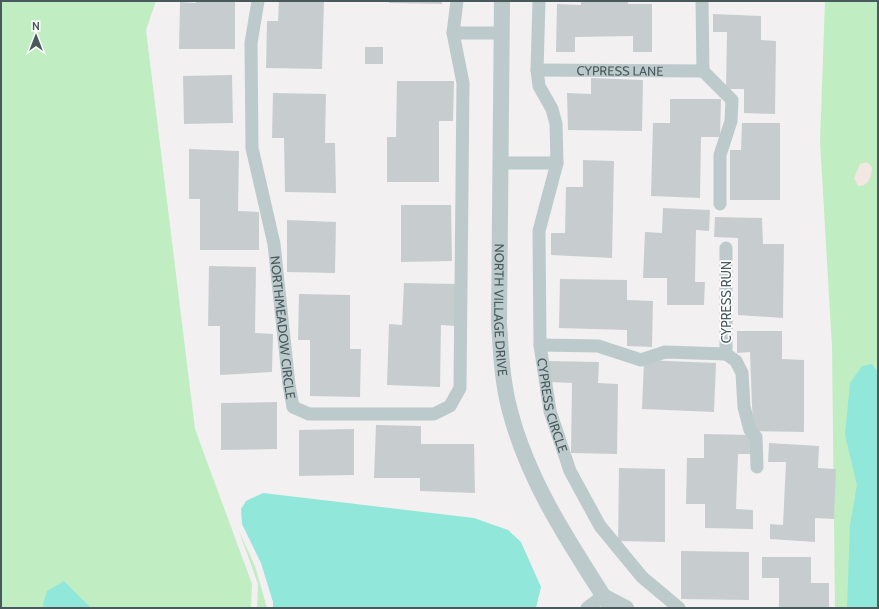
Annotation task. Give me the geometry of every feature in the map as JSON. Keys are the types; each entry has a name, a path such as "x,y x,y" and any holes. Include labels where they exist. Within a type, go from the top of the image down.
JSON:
{"street":[{"name":"NORTHMEADOW CIRCLE","path":"258,1 251,43 252,148 274,244 289,386 293,407 309,414 434,414 450,406 460,388 463,84 452,33 457,1"},
{"name":"NORTH VILLAGE DRIVE","path":"502,1 499,323 502,364 510,410 524,457 549,509 603,604"},
{"name":"CYPRESS CIRCLE","path":"539,1 536,70 539,86 552,109 556,124 557,163 539,231 540,345 550,411 570,471 600,526 642,577 679,608"},
{"path":"702,1 702,71 732,100 731,121 720,155 720,204"},
{"path":"452,33 501,33"},
{"name":"CYPRESS LANE","path":"536,70 702,71"},
{"path":"501,163 557,163"},
{"name":"CYPRESS RUN","path":"726,248 726,354 736,361 742,373 744,407 750,430 756,437 757,467"},
{"path":"540,345 598,346 641,360 665,352 726,354"},
{"path":"587,608 603,604 626,608"}],"shaded area":[{"path":"1,1 156,1 146,30 195,429 252,584 251,608 1,608"},
{"path":"825,1 878,1 878,608 835,608 832,347 820,141"},
{"path":"872,364 878,372 878,608 847,608 850,525 857,485 845,435 850,383 862,366"},
{"path":"263,493 474,518 508,530 521,542 541,587 536,608 273,608 273,602 261,563 242,524 241,509 246,501"},
{"path":"239,531 255,566 267,608 257,608 258,584"},
{"path":"64,581 91,608 44,608 43,604 47,591"}],"sand":[{"path":"867,162 872,167 869,180 864,185 858,186 854,178 860,164"}],"building":[{"path":"196,1 235,1 235,49 179,49 180,2 196,3"},
{"path":"279,1 324,1 322,69 266,68 267,21 278,21"},
{"path":"389,1 442,1 442,4 389,3"},
{"path":"581,1 628,1 628,4 652,4 652,52 633,52 633,36 575,37 575,52 556,52 557,4 581,5"},
{"path":"713,14 761,16 761,40 776,41 775,114 744,113 744,89 726,89 727,32 713,32"},
{"path":"365,47 383,47 383,64 365,64"},
{"path":"232,75 233,123 184,124 183,76"},
{"path":"591,78 643,80 642,131 568,130 567,93 591,94"},
{"path":"397,81 454,81 453,121 439,121 439,182 387,182 387,137 396,137"},
{"path":"273,93 326,94 325,143 335,143 336,193 285,192 284,138 272,138"},
{"path":"670,99 721,99 720,137 701,137 700,198 651,196 653,123 670,123"},
{"path":"742,123 780,123 780,200 730,200 730,150 741,150"},
{"path":"189,149 239,151 238,211 259,212 259,250 200,250 200,199 189,199"},
{"path":"583,160 614,161 612,258 551,255 551,233 565,233 566,187 583,187"},
{"path":"401,205 451,205 452,261 401,262"},
{"path":"663,208 710,210 709,231 696,230 695,282 705,282 704,305 667,305 667,278 643,278 645,232 662,233"},
{"path":"715,217 762,218 763,244 784,244 783,318 738,315 738,238 714,237"},
{"path":"287,220 336,222 335,273 287,272"},
{"path":"209,266 256,267 255,333 273,334 272,372 220,375 220,326 208,326"},
{"path":"560,279 627,280 627,300 653,301 652,347 627,346 627,330 559,328"},
{"path":"404,283 457,284 455,326 441,325 440,387 387,385 389,324 402,325"},
{"path":"299,294 350,295 350,349 361,349 360,397 310,396 310,340 298,340"},
{"path":"737,331 782,331 782,359 804,360 804,432 753,431 750,352 737,353"},
{"path":"644,360 716,363 714,412 642,409"},
{"path":"549,361 599,362 598,383 618,384 617,454 571,453 572,383 548,382"},
{"path":"277,402 277,449 221,450 221,403"},
{"path":"376,425 421,426 421,444 474,444 475,493 420,491 420,478 374,478"},
{"path":"354,429 354,475 299,476 299,430"},
{"path":"704,434 752,435 751,454 738,454 736,509 753,510 753,529 705,528 705,504 686,504 687,458 704,458"},
{"path":"769,443 819,446 818,468 836,469 834,519 815,518 815,542 770,539 770,524 783,525 786,462 768,462"},
{"path":"619,468 665,469 665,542 618,541"},
{"path":"681,551 749,552 749,600 681,599"},
{"path":"762,557 811,557 811,583 829,583 829,608 779,608 779,578 762,578"}]}
